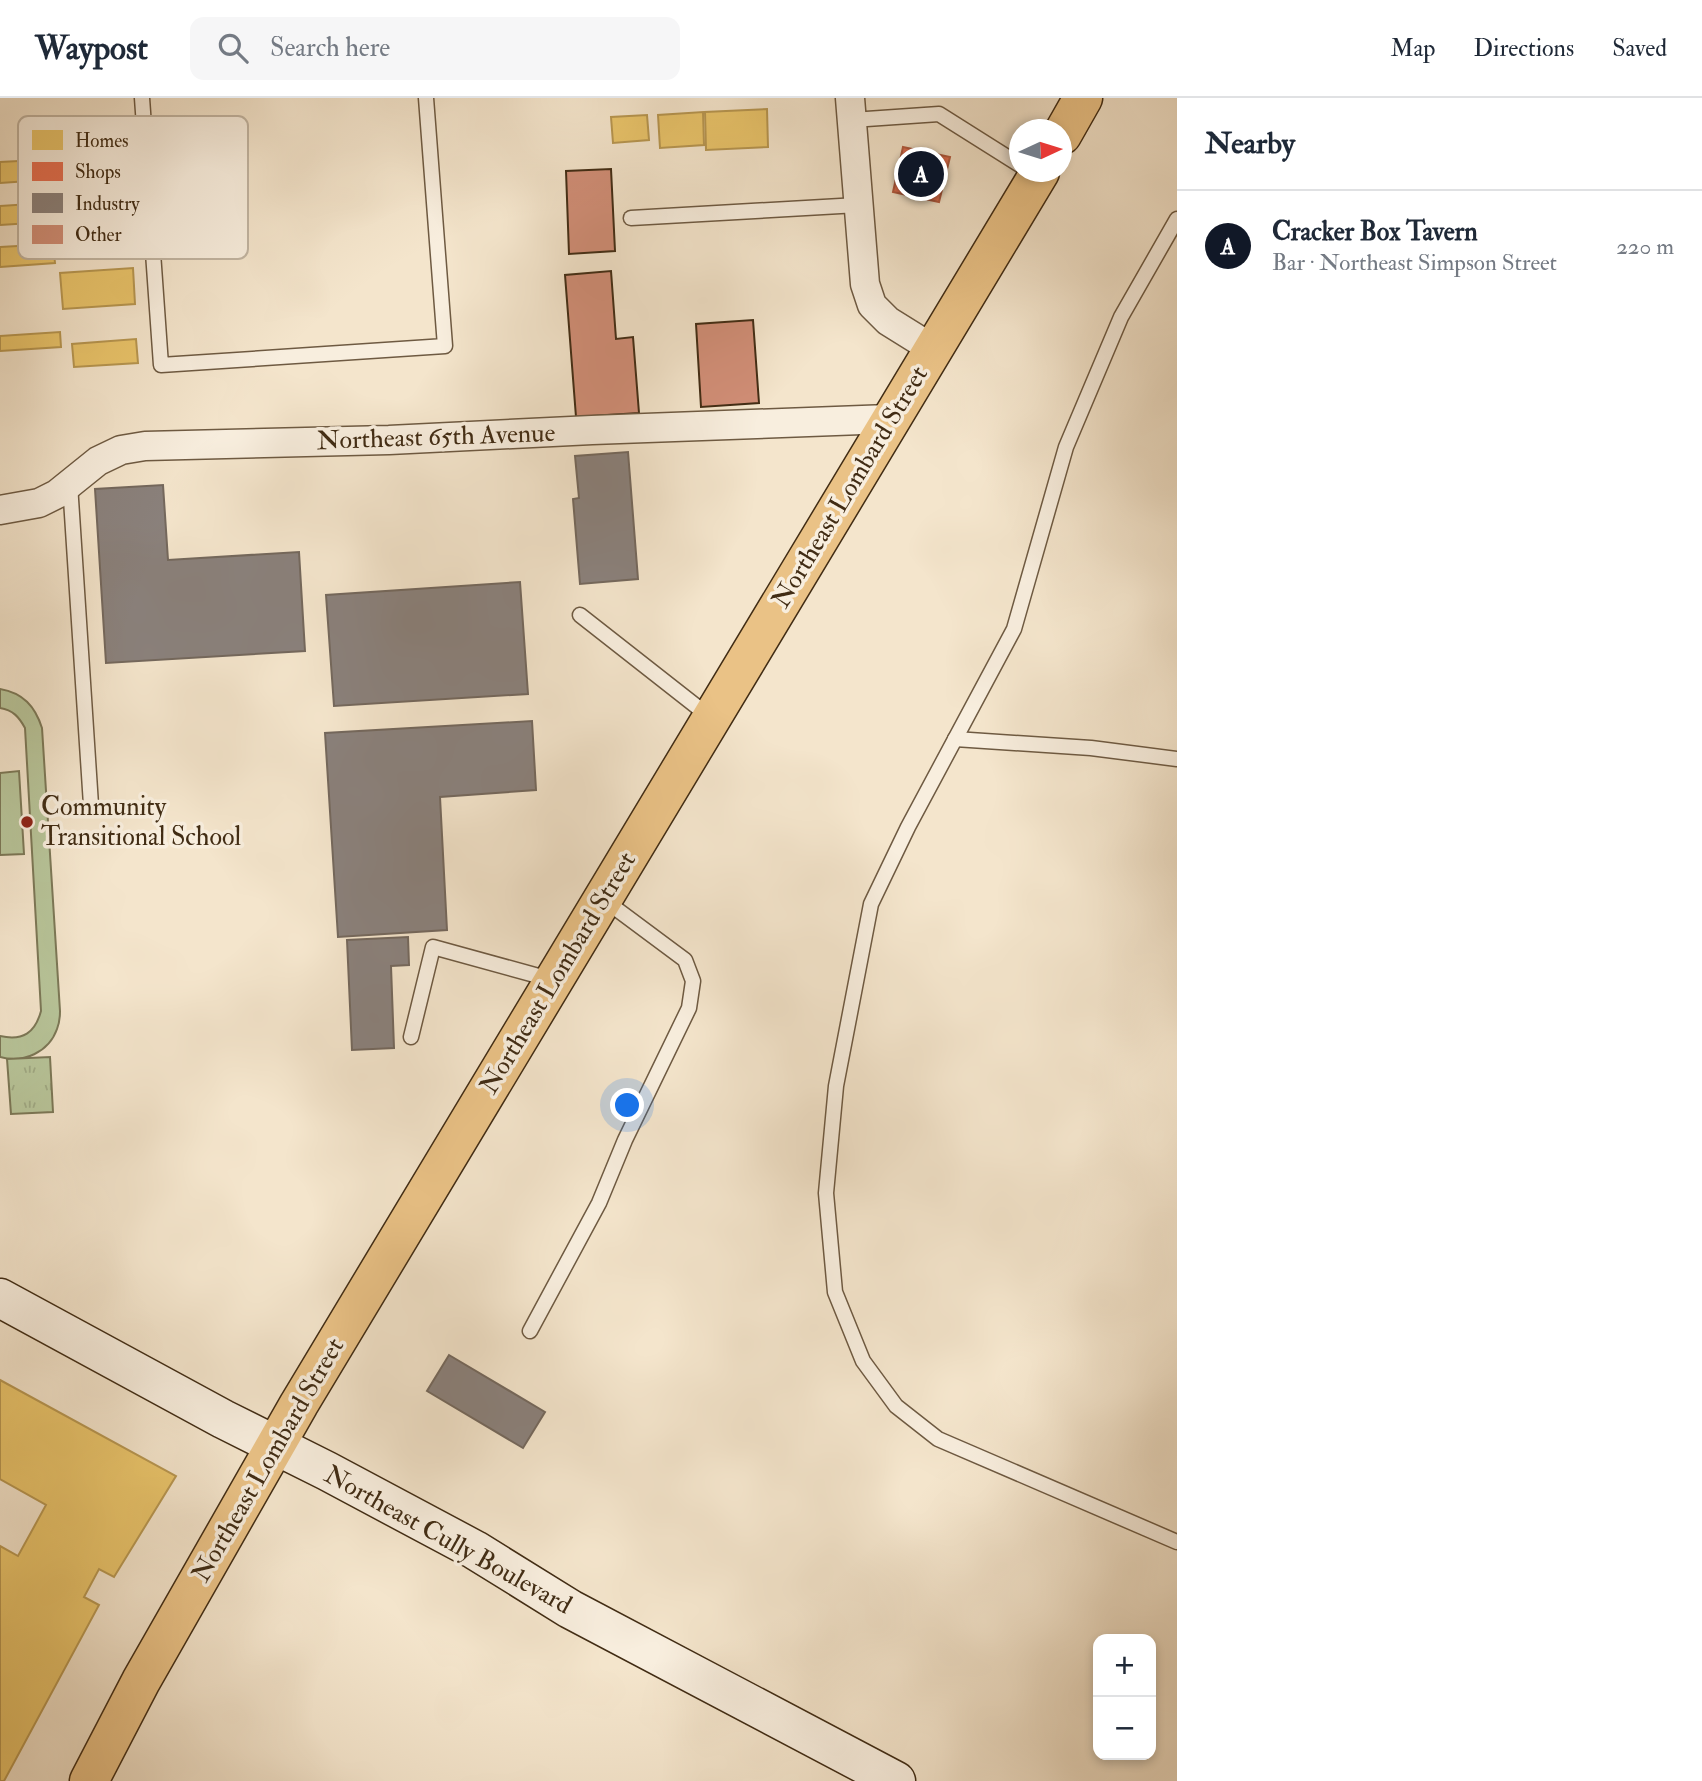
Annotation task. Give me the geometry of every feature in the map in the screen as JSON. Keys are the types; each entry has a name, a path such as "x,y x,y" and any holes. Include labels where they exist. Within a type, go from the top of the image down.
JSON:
{"main road":[{"name":"Northeast Lombard Street","path":"89,1781 141,1681 275,1445 933,349 1025,182"}],"street":[{"path":"851,109 865,284 872,304 888,321 933,349"},
{"name":"Northeast 65th Avenue","path":"0,510 39,503 57,494 97,461 121,450 145,446 388,440 890,419"},
{"name":"Northeast Cully Boulevard","path":"0,1298 223,1419 475,1550 570,1609 896,1781"}],"lane":[{"path":"142,98 143,116"},
{"path":"153,259 161,365 444,346 426,98"},
{"path":"851,109 939,114 1009,157"},
{"path":"631,218 858,205"},
{"path":"1177,219 1121,317 1066,447 1014,629 908,827 871,904 836,1086 826,1193 835,1292 863,1361 896,1406 938,1439 1177,1542"},
{"path":"69,483 91,804"},
{"path":"580,615 712,718"},
{"path":"955,739 1176,757"},
{"path":"530,1331 599,1203 625,1140 689,1008 693,981 685,960 603,899"},
{"path":"411,1037 433,947 554,980"}],"green space":[{"path":"0,689 22,697 36,713 42,728 60,1011 57,1029 48,1044 34,1054 17,1059 0,1057 0,1036 15,1037 27,1034 35,1025 41,1011 25,728 9,710 0,708"},
{"path":"19,771 24,854 0,855 0,773"},
{"path":"50,1057 53,1112 11,1114 7,1059"}],"building: Homes":[{"path":"767,109 768,147 706,150 705,112"},
{"path":"703,112 704,145 660,148 658,115"},
{"path":"647,115 649,140 613,143 611,117"},
{"path":"18,161 18,182 0,183 0,162"},
{"path":"18,205 18,224 0,225 0,206"},
{"path":"18,246 18,259 55,259 55,263 0,267 0,247"},
{"path":"133,268 135,304 63,309 60,273"},
{"path":"60,332 61,347 0,351 0,336"},
{"path":"136,339 138,363 74,367 72,344"},
{"path":"0,1380 176,1476 114,1577 99,1569 84,1597 99,1605 4,1781 0,1781 0,1546 18,1556 46,1505 0,1479"}],"building: Shops":[{"path":"903,147 950,157 939,202 893,192"}],"building: Industry":[{"path":"628,452 638,579 580,584 573,499 579,498 575,456"},
{"path":"163,485 168,560 299,552 305,651 106,663 95,489"},
{"path":"520,582 528,694 334,706 326,595"},
{"path":"532,721 536,790 440,797 447,930 338,937 325,733"},
{"path":"408,937 409,965 391,966 394,1048 352,1050 347,940"},
{"path":"449,1355 545,1412 523,1448 427,1391"}],"building: Other":[{"path":"611,169 615,251 569,254 566,171"},
{"path":"611,271 616,339 633,337 639,413 576,417 565,275"},
{"path":"753,320 759,403 701,407 696,324"}],"place":[{"name":"Cracker Box Tavern","path":"921,174"},
{"name":"Community Transitional School","path":"27,822"}]}
